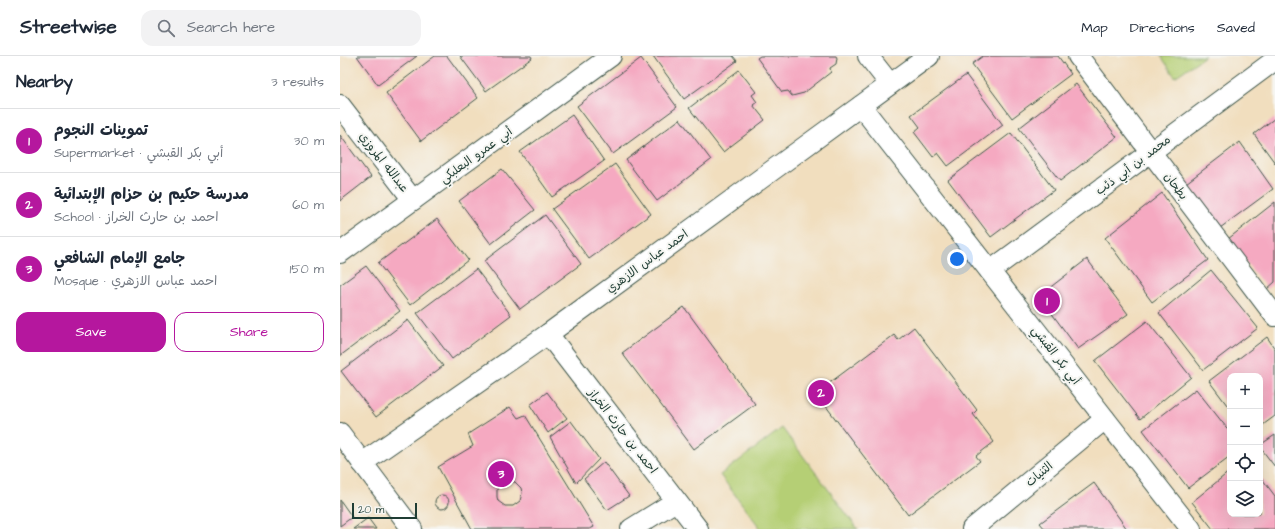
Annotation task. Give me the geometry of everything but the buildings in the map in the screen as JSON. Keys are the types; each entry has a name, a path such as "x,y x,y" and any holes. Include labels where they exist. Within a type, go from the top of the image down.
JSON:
{"street":[{"name":"أبي عمرو البعلبكي","path":"340,253 611,56"},
{"path":"868,56 890,84"},
{"name":"احمد عباس الازهري","path":"362,463 548,334 929,56"},
{"name":"بطحان","path":"1078,56 1275,316"},
{"name":"محمد بن أبي ذئب","path":"990,271 1275,60"},
{"name":"عبدالله المروزي","path":"340,105 413,200"},
{"name":"أبي بكر القبشي","path":"861,106 1191,529"},
{"name":"احمد بن حارث الخراز","path":"548,334 698,529"},
{"name":"الثنيات","path":"972,529 1105,419"},
{"path":"340,433 412,529"},
{"path":"631,529 676,501"}],"green space":[{"path":"1161,56 1205,56 1175,77"},
{"path":"782,428 858,529 761,529 720,475"}],"place":[{"name":"تموينات النجوم","path":"1047,301"},
{"name":"مدرسة حكيم بن حزام الإبتدائية","path":"821,393"},
{"name":"جامع الإمام الشافعي","path":"501,474"}]}
